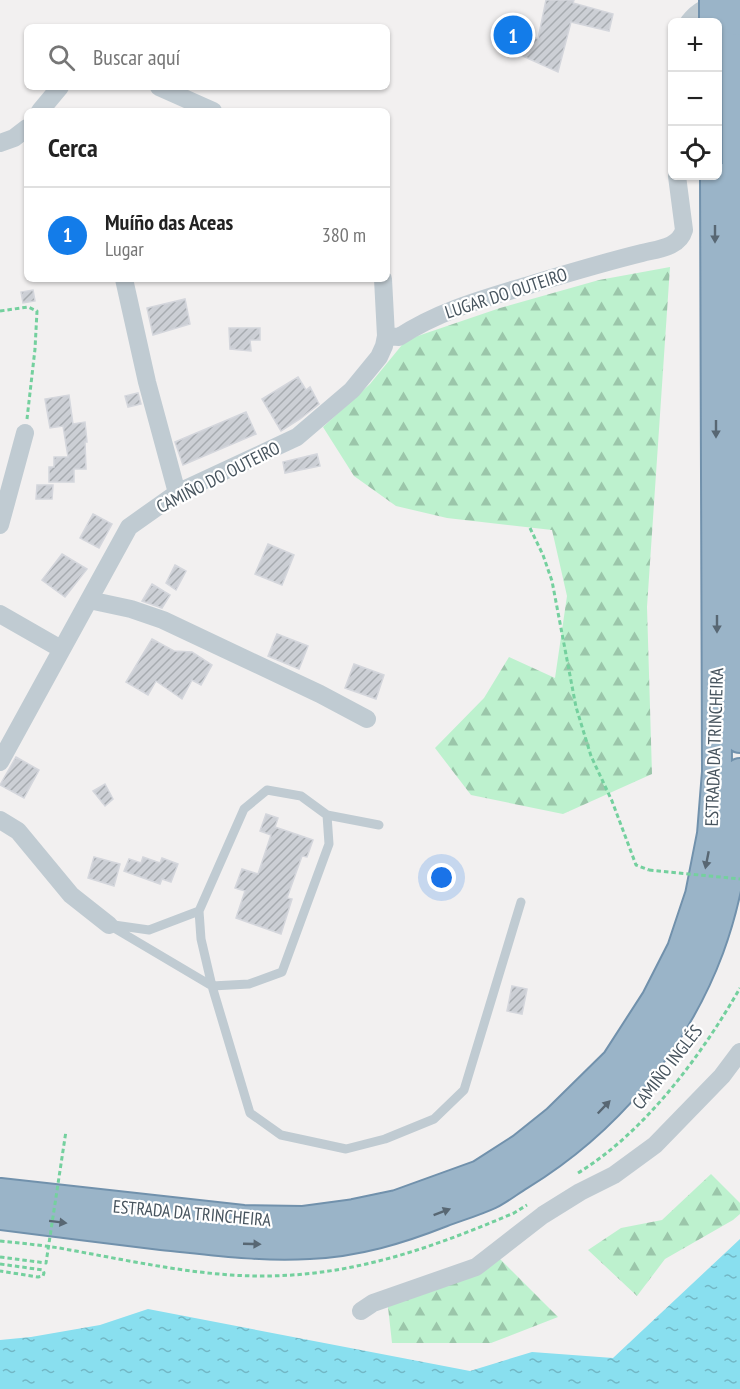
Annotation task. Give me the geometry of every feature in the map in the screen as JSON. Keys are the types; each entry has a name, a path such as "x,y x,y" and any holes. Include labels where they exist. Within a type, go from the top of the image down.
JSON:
{"highway":[{"name":"ESTRADA DA TRINCHEIRA","path":"714,0 731,12 740,738"},
{"name":"ESTRADA DA TRINCHEIRA","path":"0,1193 243,1220 302,1221 397,1205 480,1175 522,1148 557,1120 616,1062 638,1031 682,949 700,895 712,834 715,803 717,772 715,180"},
{"name":"ESTRADA DA TRINCHEIRA","path":"0,1215 249,1245 310,1244 360,1238 404,1227 491,1193 535,1166 575,1137 636,1074 661,1042 679,1011 708,949 726,893 737,827 740,773"}],"street":[{"path":"692,18 708,6 723,3 731,12"},
{"path":"42,108 58,90"},
{"path":"166,90 206,108"},
{"path":"0,143 14,138 24,130"},
{"name":"LUGAR DO OUTEIRO","path":"386,336 399,337 451,309 677,242 684,230 678,180"},
{"path":"125,282 147,382 177,493"},
{"path":"383,282 386,336"},
{"name":"CAMIÑO DO OUTEIRO","path":"0,762 129,527 177,493 297,437 352,390 379,357 386,336"},
{"path":"0,525 25,433"},
{"path":"89,600 130,609 163,620 259,664 367,719"},
{"path":"0,614 61,649"},
{"path":"0,820 18,831 71,895 109,925"},
{"path":"361,1311 373,1303 476,1268 543,1215 580,1192 614,1175 656,1145 722,1076 740,1052"}],"lane":[{"path":"380,825 327,815 301,796 267,790 244,809 199,911 201,939 212,986 250,1113 281,1135 345,1149 385,1139 434,1119 464,1090 521,902"},
{"path":"109,925 212,986 249,984 282,972 329,844 327,815"},
{"path":"109,925 149,930 199,911"}],"path":[{"path":"0,311 28,307 37,311 25,433"},
{"path":"530,528 552,581 576,707 588,746 636,865 649,870 740,879"},
{"name":"CAMIÑO INGLÉS","path":"575,1175 595,1162 653,1111 707,1040 740,988"},
{"path":"0,1257 46,1263 66,1131"},
{"path":"514,1213 534,1200"},
{"path":"0,1264 43,1270 44,1273 38,1277 0,1271"}],"green space":[{"path":"670,267 647,607 652,774 563,814 471,795 435,748 484,698 509,657 555,678 567,596 552,530 447,518 396,506 354,476 323,427 370,384 406,340 500,308 599,280"},
{"path":"711,1174 740,1203 740,1214 665,1259 637,1296 588,1250 621,1228 662,1220"},
{"path":"497,1256 558,1317 491,1343 392,1343 388,1307"}],"water":[{"path":"740,1239 740,1389 0,1389 0,1340 100,1325 148,1309 470,1371 532,1352 613,1358"}],"building":[{"path":"546,0 574,0 573,3 613,14 609,31 571,22 558,72 494,43 503,26 538,39"},
{"path":"33,290 35,301 23,303 21,292"},
{"path":"185,299 190,324 153,335 147,308"},
{"path":"229,328 260,328 260,340 250,340 251,351 230,349"},
{"path":"298,377 306,390 310,387 319,404 281,431 262,399"},
{"path":"138,393 141,404 128,407 125,396"},
{"path":"69,395 73,424 85,422 86,469 74,469 74,482 49,482 49,467 54,467 54,457 68,457 63,426 50,428 45,399"},
{"path":"246,412 256,434 183,465 175,442"},
{"path":"317,454 320,466 285,473 283,462"},
{"path":"37,485 53,485 52,499 36,499"},
{"path":"93,514 112,524 99,548 80,538"},
{"path":"268,544 294,555 282,585 255,574"},
{"path":"62,554 87,569 65,597 42,580"},
{"path":"175,565 186,571 176,590 166,583"},
{"path":"152,584 170,595 162,608 142,601"},
{"path":"277,634 308,646 299,669 268,656"},
{"path":"152,639 174,651 192,652 212,665 201,685 192,680 182,699 156,681 148,695 126,682"},
{"path":"354,664 384,675 376,699 345,688"},
{"path":"16,757 39,770 24,798 0,785"},
{"path":"105,784 113,799 105,806 93,791"},
{"path":"266,814 278,818 275,827 313,840 307,857 302,856 287,898 292,899 281,934 236,918 245,891 235,888 242,869 258,874 271,835 260,831"},
{"path":"94,857 120,864 114,886 88,878"},
{"path":"143,857 160,863 162,858 178,864 171,882 162,879 160,884 124,871 129,859 141,863"},
{"path":"512,986 527,989 522,1014 507,1011"}],"place":[{"name":"Muíño das Aceas","path":"513,35"}]}
